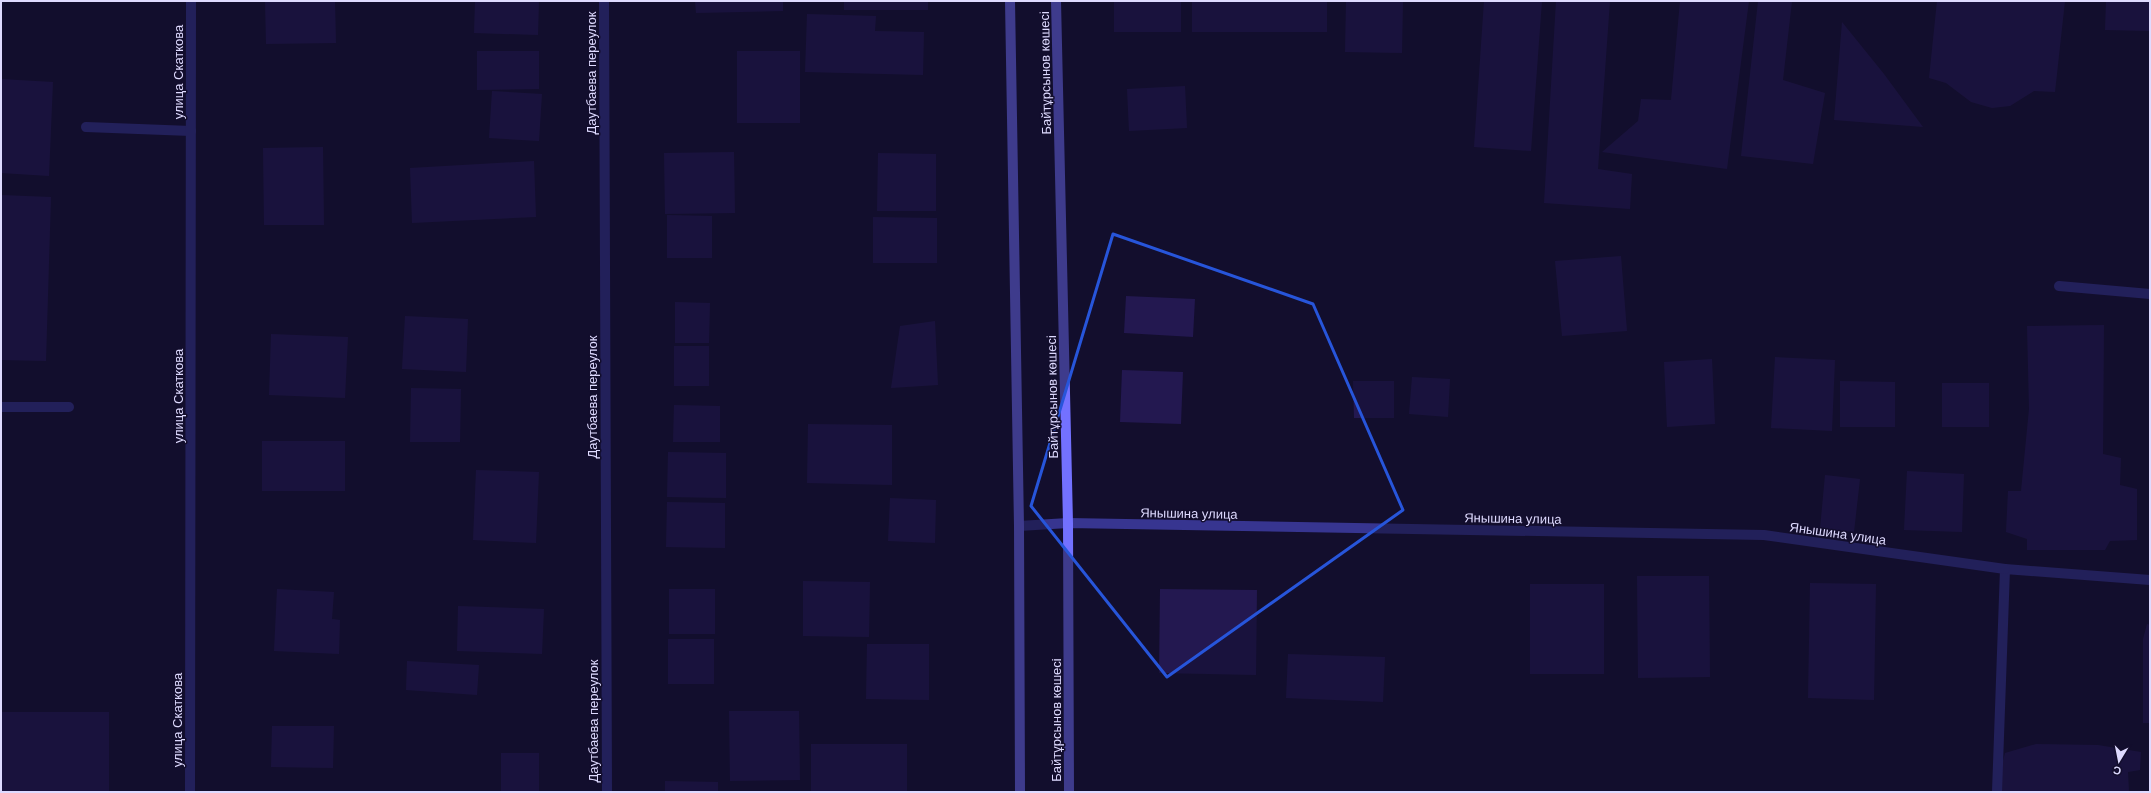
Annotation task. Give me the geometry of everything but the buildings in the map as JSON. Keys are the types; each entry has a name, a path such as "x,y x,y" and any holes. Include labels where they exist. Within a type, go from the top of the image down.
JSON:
{"main road":[{"path":"1010,1 1019,526 1020,792"},
{"name":"Байтұрсынов көшесі","path":"1056,1 1068,523 1069,792"}],"street":[{"name":"улица Скаткова","path":"190,792 191,1"},
{"name":"Даутбаева переулок","path":"604,1 607,792"},
{"path":"86,127 191,131"},
{"path":"2060,286 2150,294"},
{"path":"1,407 69,407"},
{"name":"Янышина улица","path":"1019,526 1068,523 1764,535 2005,569 2150,580"},
{"path":"1998,792 2005,569"}],"highlighted area":[{"path":"1113,234 1313,304 1403,510 1167,677 1031,506"}]}
